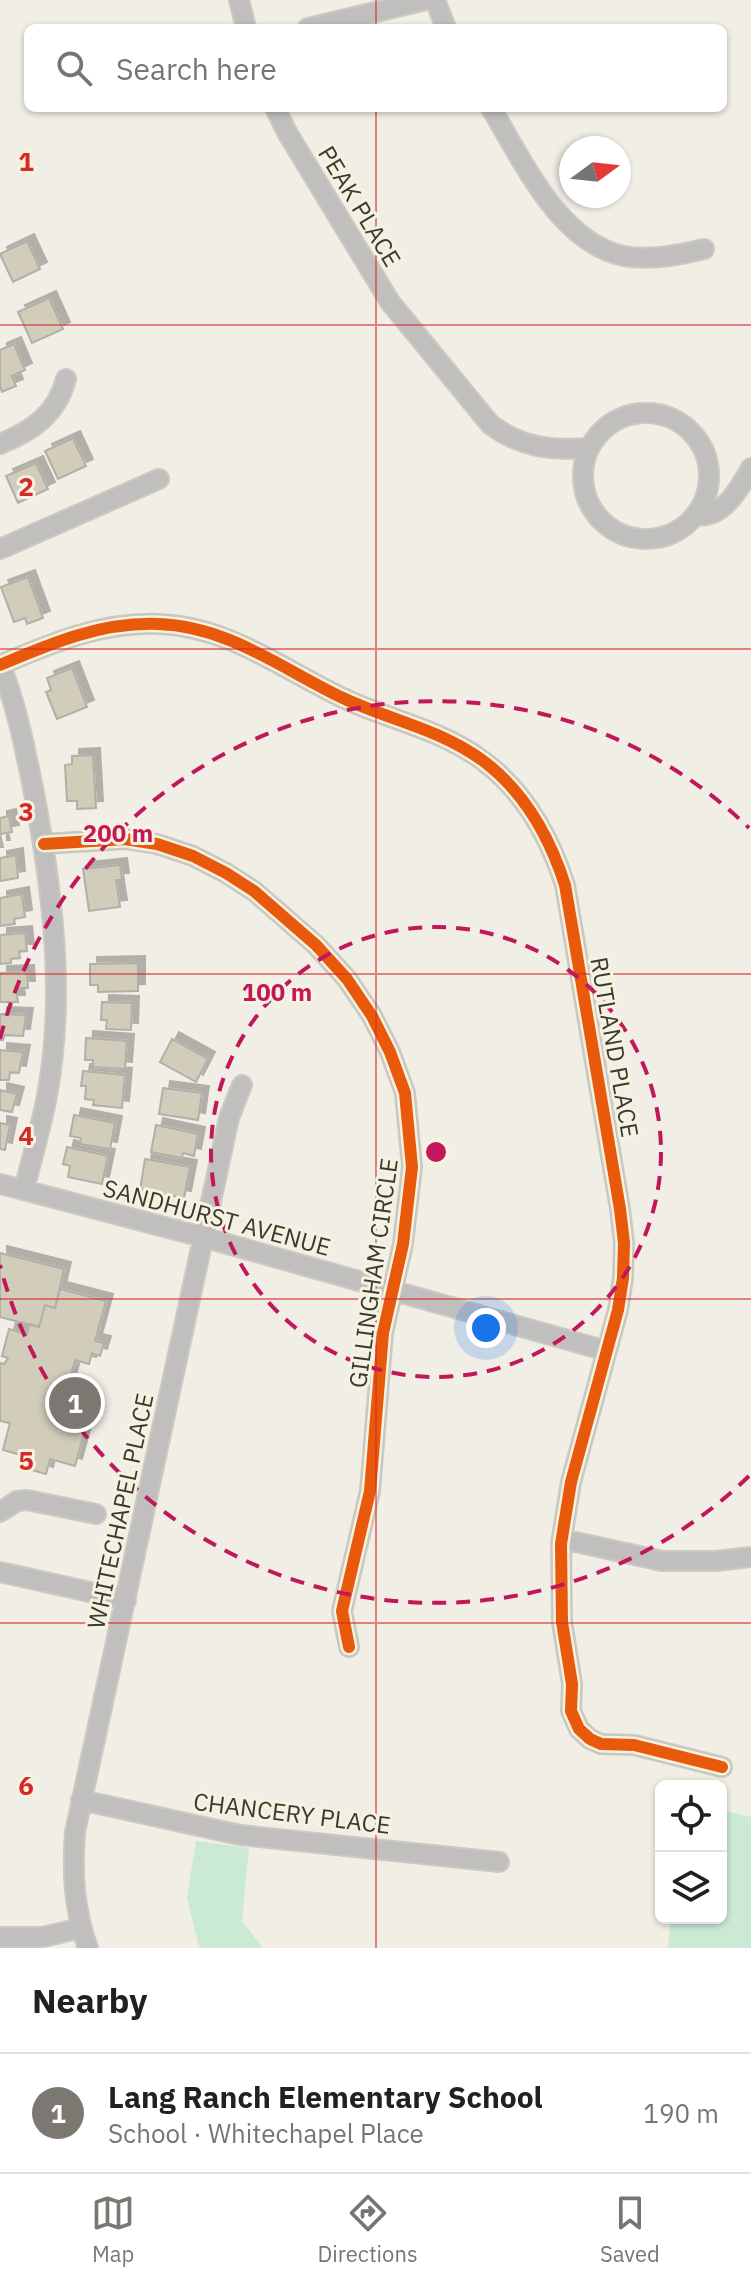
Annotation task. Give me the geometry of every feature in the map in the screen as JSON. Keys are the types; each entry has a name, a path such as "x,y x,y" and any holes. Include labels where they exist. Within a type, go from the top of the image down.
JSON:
{"street":[{"path":"239,0 245,24"},
{"path":"325,24 426,0"},
{"path":"435,0 444,24"},
{"name":"PEAK PLACE","path":"277,112 374,277 409,326 490,424 508,438 549,450 589,448"},
{"path":"493,112 541,192 581,235 622,256 642,258 704,249"},
{"path":"0,444 37,425 55,408 66,379"},
{"path":"654,412 673,418 690,429 702,445 709,465 709,487 696,515 670,535 648,540 627,537 608,527 593,511 584,491 582,469 589,448 599,433 614,420 634,413 654,412"},
{"path":"696,515 706,517 719,511 742,485 751,468"},
{"path":"0,549 159,479"},
{"name":"RUTLAND PLACE","path":"0,664 65,637 109,626 160,624 207,631 251,647 345,699 448,738 483,760 516,791 546,836 565,885 624,1243 623,1278 607,1351 571,1482 562,1539 562,1622 572,1684 571,1711 579,1729 601,1744 634,1745 722,1767"},
{"path":"0,664 21,724 44,844 55,933 56,1019 47,1100 24,1190"},
{"name":"GILLINGHAM CIRCLE","path":"44,844 125,839 157,844 193,856 226,873 254,891 316,945 347,979 372,1016 390,1052 405,1093 412,1167 410,1194 383,1333 370,1491 342,1611 349,1647"},
{"name":"WHITECHAPEL PLACE","path":"88,1948 81,1928 72,1868 75,1832 229,1118 242,1085"},
{"name":"SANDHURST AVENUE","path":"0,1184 203,1237 607,1351"},
{"path":"0,1512 17,1501 27,1500 96,1514"},
{"path":"562,1539 662,1561 716,1561 751,1557"},
{"path":"0,1572 126,1600"},
{"name":"CHANCERY PLACE","path":"81,1800 240,1835 499,1862"},
{"path":"0,1937 43,1937 81,1928"}],"green space":[{"path":"727,1811 751,1817 751,1948 668,1948 670,1924 727,1924"},
{"path":"196,1841 249,1848 242,1921 263,1948 201,1948 198,1944 187,1897"}],"building":[{"path":"27,241 40,269 13,282 0,254"},
{"path":"49,298 63,329 32,343 18,312"},
{"path":"14,344 25,370 12,376 16,386 2,392 0,350"},
{"path":"73,438 86,466 58,479 45,451"},
{"path":"36,463 48,489 18,503 6,476"},
{"path":"28,577 43,618 27,624 25,618 14,622 1,587"},
{"path":"72,668 87,707 57,719 46,692 51,690 47,678"},
{"path":"93,755 96,808 77,809 77,801 67,801 65,765 72,764 72,756"},
{"path":"9,816 12,832 0,834 0,818"},
{"path":"16,855 18,878 0,881 0,858"},
{"path":"120,865 122,880 116,880 120,907 89,911 83,869"},
{"path":"22,894 25,917 14,919 15,924 0,926 0,898"},
{"path":"25,933 27,951 19,951 20,958 11,959 11,963 0,964 0,935"},
{"path":"138,963 138,991 98,992 98,985 90,985 90,964"},
{"path":"27,972 28,988 16,988 18,1002 0,1002 0,973"},
{"path":"102,1002 132,1003 131,1030 106,1029 107,1020 101,1020"},
{"path":"0,1014 26,1015 23,1036 5,1035 0,1040"},
{"path":"86,1038 127,1041 125,1069 93,1067 93,1060 85,1060"},
{"path":"172,1039 208,1059 196,1082 160,1062"},
{"path":"0,1050 23,1052 19,1073 10,1072 9,1080 0,1080"},
{"path":"83,1071 125,1075 122,1108 93,1105 94,1100 85,1099 86,1086 81,1086"},
{"path":"163,1088 202,1093 198,1120 159,1114"},
{"path":"0,1090 17,1094 12,1112 0,1110"},
{"path":"74,1115 115,1123 110,1149 80,1144 81,1138 70,1136"},
{"path":"0,1123 10,1125 5,1150 0,1149"},
{"path":"156,1125 198,1134 194,1156 183,1153 182,1158 151,1152"},
{"path":"67,1147 108,1156 102,1184 68,1177 70,1166 63,1164"},
{"path":"145,1159 190,1167 184,1198 140,1190"},
{"path":"0,1253 64,1269 55,1308 45,1305 39,1327 0,1317"},
{"path":"60,1289 106,1301 95,1341 104,1343 100,1356 92,1353 89,1364 75,1360 60,1415 87,1422 75,1466 50,1459 46,1474 18,1466 21,1455 3,1450 10,1423 0,1421 0,1363 4,1364 8,1358 2,1356 9,1329 27,1334 30,1324 39,1327 45,1305 55,1308"}],"cycle path":[{"path":"0,665 58,642 117,626 158,624 208,632 254,651 360,706 466,749 497,772 533,815 565,885 624,1243 618,1310 571,1482 561,1544 562,1622 572,1684 571,1711 579,1729 601,1744 634,1745 722,1767"},
{"path":"44,844 125,839 157,844 193,856 226,873 254,891 316,945 347,979 372,1016 390,1052 405,1093 412,1167 403,1244 383,1333 370,1491 342,1611 349,1647"}],"place":[{"name":"Lang Ranch Elementary School","path":"75,1403"}]}
